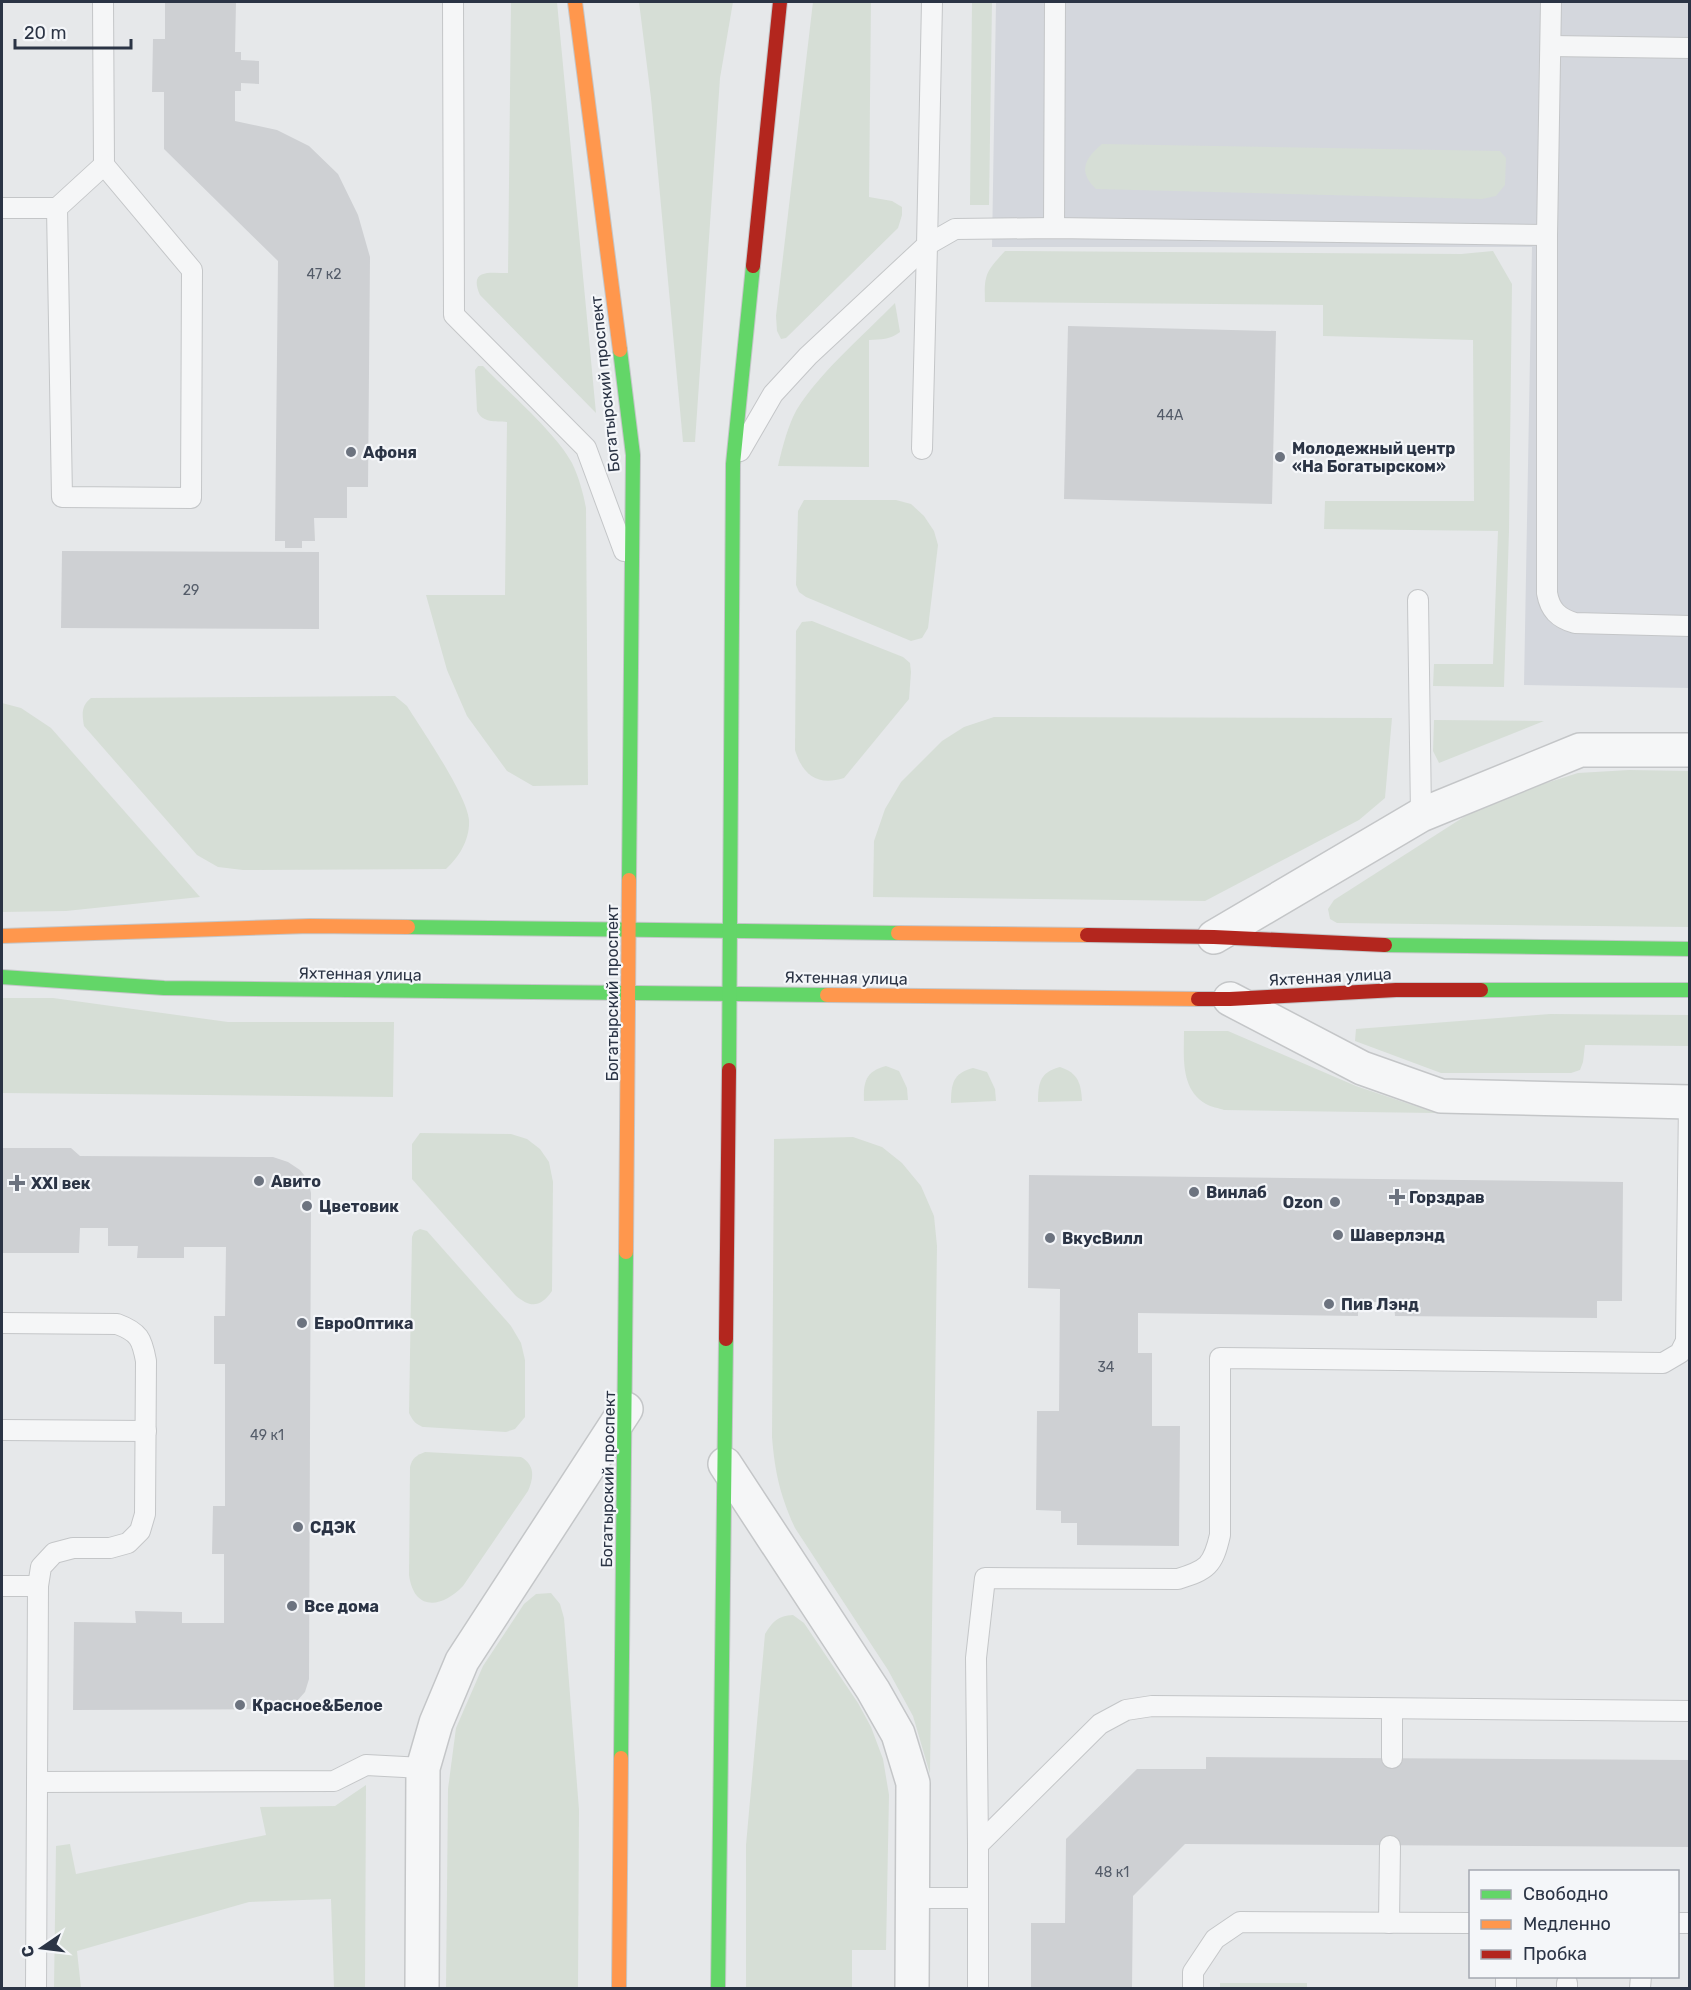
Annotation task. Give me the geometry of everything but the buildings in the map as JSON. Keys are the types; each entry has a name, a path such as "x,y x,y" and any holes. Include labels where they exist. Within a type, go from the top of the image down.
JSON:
{"main road":[{"name":"Богатырский проспект","path":"575,2 633,455 619,1989"},
{"path":"718,1989 730,993 733,464 780,2"},
{"name":"Яхтенная улица","path":"2,936 309,926 1214,937 1397,946 1689,949"},
{"name":"Яхтенная улица","path":"2,976 164,988 1230,999 1396,990 1689,990"}],"street":[{"path":"1214,937 1421,814 1580,750 1689,750"},
{"path":"1230,999 1362,1068 1441,1096 1689,1102"},
{"path":"422,1989 423,1768 436,1723 462,1661 626,1409"},
{"path":"725,1464 873,1690 898,1734 913,1783 912,1989"}],"lane":[{"path":"57,208 62,496 191,498 192,270 104,165 103,2"},
{"path":"453,2 454,315 586,448 632,570"},
{"path":"922,449 932,2"},
{"path":"1054,228 1055,2"},
{"path":"1551,2 1547,235 1547,593 1549,604 1556,614 1575,623 1689,626"},
{"path":"1551,46 1689,48"},
{"path":"2,208 57,208 104,165"},
{"path":"733,464 773,394 808,356 927,245 955,230 1054,228 1547,235"},
{"path":"1418,600 1421,814"},
{"path":"978,1989 976,1658 985,1578 1178,1579 1200,1572 1215,1557 1220,1535 1220,1358 1663,1363 1680,1353 1686,1341 1689,1102"},
{"path":"2,1323 117,1324 133,1330 142,1343 146,1361 145,1514 140,1531 128,1543 110,1548 73,1548 54,1553 40,1567 38,1586 36,1989"},
{"path":"2,1430 146,1431"},
{"path":"2,1586 38,1586"},
{"path":"978,1845 1100,1724 1126,1710 1152,1706 1689,1711"},
{"path":"1392,1709 1392,1758"},
{"path":"37,1782 334,1781 366,1765 423,1768"},
{"path":"1389,1923 1390,1846"},
{"path":"913,1898 978,1898"},
{"path":"1193,1989 1193,1972 1215,1939 1240,1922 1469,1923"}],"shaded area":[{"path":"511,2 557,2 596,413 480,295 477,286 479,276 483,274 508,273"},
{"path":"639,2 733,2 720,78 695,442 683,442 651,98"},
{"path":"813,2 871,2 869,197 892,201 902,207 902,215 898,228 786,338 781,339 777,331 776,316"},
{"path":"972,2 992,2 989,205 970,205"},
{"path":"996,2 1689,2 1689,688 1524,685 1532,247 992,247"},
{"path":"1102,144 1500,151 1506,158 1505,185 1496,196 1482,199 1096,189 1090,183 1085,171 1087,160"},
{"path":"1005,251 1461,254 1493,251 1512,284 1509,531 1504,687 1433,686 1434,664 1493,664 1498,531 1324,529 1325,501 1474,501 1473,340 1323,336 1323,305 985,302 987,274"},
{"path":"895,303 900,332 889,338 869,340 869,467 778,466 788,429 801,403 825,373"},
{"path":"478,366 483,366 555,439 572,463 582,491 586,508 588,785 533,786 507,771 467,716 447,670 426,595 505,595 507,422 483,418 477,411 475,370"},
{"path":"804,500 896,500 911,504 924,516 934,531 938,545 928,628 922,638 911,641 799,592 796,585 798,511"},
{"path":"812,621 903,657 910,663 909,699 844,778 835,780 826,781 813,777 802,766 795,750 796,631 802,622"},
{"path":"395,696 407,706 433,746 461,795 466,809 469,827 466,841 446,869 243,870 218,867 197,855 84,726 83,718 84,707 91,698"},
{"path":"2,703 21,708 51,728 200,897 66,911 2,912"},
{"path":"994,717 1392,718 1385,798 1359,820 1205,901 873,897 874,841 885,809 901,782 942,741 964,727"},
{"path":"1434,720 1544,721 1439,763 1433,751"},
{"path":"1629,770 1689,771 1689,927 1337,923 1330,919 1328,909 1334,900 1470,813 1524,790 1578,773"},
{"path":"2,998 53,998 228,1022 394,1022 393,1097 2,1093"},
{"path":"1550,1014 1689,1015 1689,1046 1585,1045 1580,1070 1571,1073 1441,1073 1355,1041 1356,1029"},
{"path":"1184,1031 1228,1031 1356,1086 1436,1113 1224,1110 1213,1107 1198,1098 1188,1081 1184,1062"},
{"path":"886,1066 899,1071 907,1088 908,1100 864,1101 867,1078 874,1071"},
{"path":"1060,1067 1075,1076 1081,1089 1082,1101 1038,1102 1040,1084 1044,1075"},
{"path":"973,1068 987,1072 995,1089 996,1101 951,1103 954,1080 961,1073"},
{"path":"420,1133 511,1134 527,1139 540,1149 549,1162 553,1182 552,1291 543,1301 530,1304 515,1295 412,1179 412,1144"},
{"path":"853,1137 882,1147 902,1163 921,1186 934,1216 937,1246 930,1774 913,1716 888,1670 795,1528 782,1494 773,1450 774,1139"},
{"path":"420,1229 427,1231 511,1326 521,1343 525,1360 525,1417 515,1429 506,1432 424,1427 415,1422 409,1413 412,1237 414,1232"},
{"path":"425,1452 521,1457 529,1464 532,1472 528,1491 463,1586 446,1599 430,1603 423,1601 417,1595 409,1575 410,1467 415,1457"},
{"path":"551,1593 560,1604 564,1618 579,1810 578,1988 446,1988 448,1789 456,1728 483,1666 524,1604 536,1594"},
{"path":"793,1615 804,1623 858,1703 871,1727 883,1759 889,1795 886,1950 852,1950 852,1988 746,1988 746,1845 765,1634 776,1620"},
{"path":"366,1785 365,1988 334,1988 331,1899 249,1902 77,1951 81,1988 54,1988 56,1846 70,1844 76,1874 266,1835 260,1807 335,1806"},
{"path":"1220,1983 1307,1983 1307,1988 1220,1988"}],"traffic: fast":[{"path":"729,1070 733,464 753,266"},
{"path":"620,350 633,455 629,880"},
{"path":"408,927 898,933"},
{"path":"1385,945 1690,949"},
{"path":"2,977 164,988 827,995"},
{"path":"1481,990 1690,990"},
{"path":"621,1758 626,1252"},
{"path":"718,1988 726,1339"}],"traffic: slow":[{"path":"575,2 620,350"},
{"path":"626,1252 629,880"},
{"path":"2,936 310,926 408,927"},
{"path":"898,933 1087,935"},
{"path":"827,995 1198,999"},
{"path":"619,1988 621,1758"}],"traffic: jam":[{"path":"753,266 780,2"},
{"path":"1087,935 1214,937 1385,945"},
{"path":"1198,999 1396,990 1481,990"},
{"path":"726,1339 729,1070"}],"place":[{"name":"Афоня","path":"351,452"},
{"name":"Молодежный центр «На Богатырском»","path":"1280,457"},
{"name":"Авито","path":"259,1181"},
{"name":"XXI век","path":"17,1183"},
{"name":"Винлаб","path":"1194,1192"},
{"name":"Горздрав","path":"1397,1197"},
{"name":"Ozon","path":"1335,1202"},
{"name":"Цветовик","path":"307,1206"},
{"name":"Шаверлэнд","path":"1338,1235"},
{"name":"ВкусВилл","path":"1050,1238"},
{"name":"Пив Лэнд","path":"1329,1304"},
{"name":"ЕвроОптика","path":"302,1323"},
{"name":"СДЭК","path":"298,1527"},
{"name":"Все дома","path":"292,1606"},
{"name":"Красное&Белое","path":"240,1705"}]}
